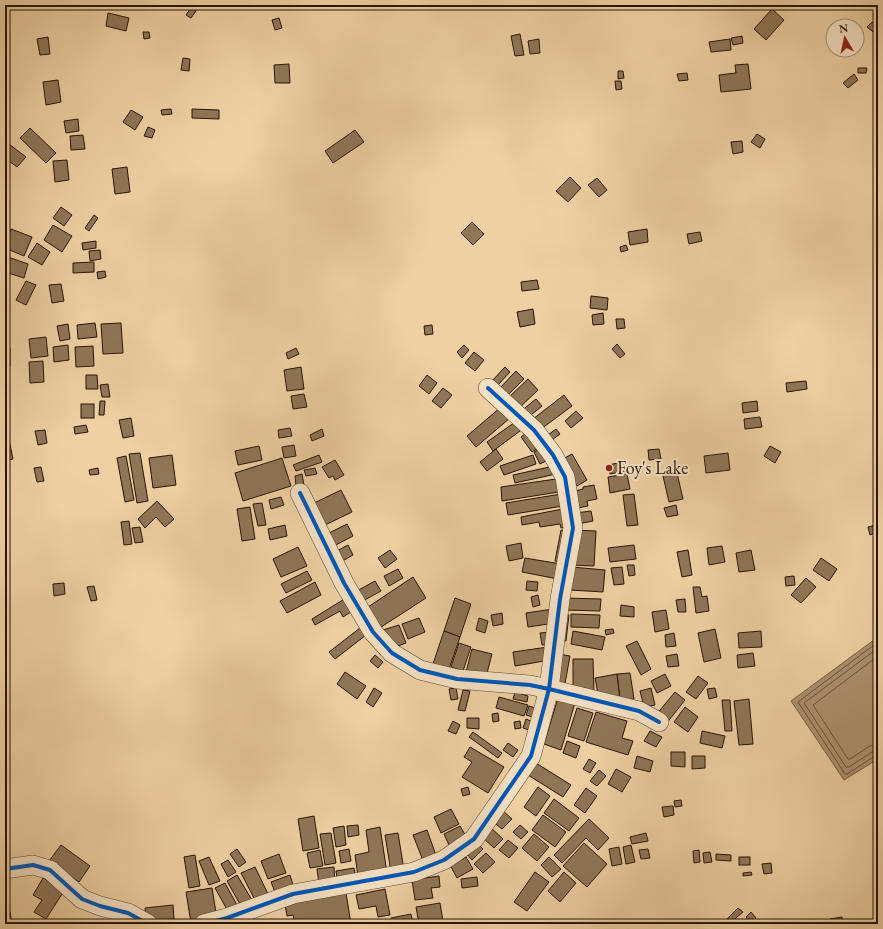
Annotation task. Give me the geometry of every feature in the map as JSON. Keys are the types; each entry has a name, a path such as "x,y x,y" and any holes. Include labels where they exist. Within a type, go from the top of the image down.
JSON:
{"street":[{"path":"204,924 227,918 293,894 414,872 444,860 474,839 531,756 549,689 560,599 572,528 565,477 553,455 534,430 488,388"},
{"path":"300,493 344,583 373,632 392,653 420,670 457,679 530,685 549,689 640,711 659,722"},
{"path":"5,869 33,866 50,870 82,899 100,906 128,913 148,924"}],"water":[{"path":"878,637 878,759 844,780 791,701"}],"building":[{"path":"193,5 198,8 191,18 186,15"},
{"path":"772,9 784,20 766,40 754,29"},
{"path":"108,13 129,18 126,31 106,26"},
{"path":"279,18 282,28 275,30 272,20"},
{"path":"872,22 878,27 878,36 867,27"},
{"path":"143,32 149,32 150,38 144,39"},
{"path":"520,34 524,55 515,56 511,36"},
{"path":"742,36 743,43 733,45 731,38"},
{"path":"48,37 50,54 40,55 37,39"},
{"path":"539,39 540,53 530,54 528,41"},
{"path":"730,39 731,50 711,52 709,42"},
{"path":"183,58 190,59 189,71 181,70"},
{"path":"289,64 290,83 275,83 274,65"},
{"path":"748,64 751,89 721,92 719,75 736,73 735,65"},
{"path":"858,68 867,68 866,73 858,73"},
{"path":"618,71 623,71 624,78 618,79"},
{"path":"687,73 688,80 679,81 677,74"},
{"path":"854,74 858,80 848,88 843,83"},
{"path":"58,80 61,102 46,105 43,82"},
{"path":"615,81 621,81 622,89 616,90"},
{"path":"171,109 172,114 162,115 161,110"},
{"path":"192,109 219,110 219,119 192,118"},
{"path":"131,110 143,117 135,130 123,122"},
{"path":"78,119 79,131 66,133 64,121"},
{"path":"148,127 155,130 152,138 144,136"},
{"path":"30,128 56,153 46,163 20,138"},
{"path":"355,130 364,142 333,163 325,151"},
{"path":"757,134 765,139 760,148 751,142"},
{"path":"83,135 85,149 71,150 70,136"},
{"path":"5,141 26,157 17,167 5,158"},
{"path":"742,141 743,152 733,154 731,142"},
{"path":"67,160 69,180 55,182 53,161"},
{"path":"127,167 130,192 115,194 112,169"},
{"path":"570,177 581,188 568,202 556,191"},
{"path":"597,178 607,190 599,197 588,185"},
{"path":"61,207 72,215 64,226 53,218"},
{"path":"94,215 98,218 89,231 85,228"},
{"path":"472,222 484,234 473,245 461,233"},
{"path":"53,225 72,236 62,252 44,240"},
{"path":"11,229 32,237 24,256 5,248 5,243"},
{"path":"647,229 648,242 630,245 628,232"},
{"path":"700,232 702,241 689,244 687,234"},
{"path":"96,241 96,248 83,250 82,243"},
{"path":"37,243 50,252 42,265 28,257"},
{"path":"626,245 628,250 621,252 620,247"},
{"path":"100,250 101,259 90,261 89,251"},
{"path":"5,256 28,264 24,278 5,272"},
{"path":"94,262 94,272 73,273 73,263"},
{"path":"105,271 106,277 98,279 97,272"},
{"path":"537,280 539,289 522,291 521,282"},
{"path":"26,281 36,285 26,305 16,300"},
{"path":"61,284 64,301 52,303 49,285"},
{"path":"591,296 608,298 607,310 590,308"},
{"path":"533,309 535,324 520,327 517,312"},
{"path":"603,313 604,324 593,325 592,315"},
{"path":"616,319 624,319 625,328 617,329"},
{"path":"95,323 97,337 78,339 77,325"},
{"path":"121,323 123,353 103,354 101,324"},
{"path":"68,324 70,339 60,341 57,326"},
{"path":"432,325 433,334 425,335 424,326"},
{"path":"46,337 48,356 31,358 29,339"},
{"path":"617,344 625,354 620,358 612,349"},
{"path":"68,345 69,360 54,362 53,347"},
{"path":"464,345 469,350 462,358 457,352"},
{"path":"93,346 94,366 76,367 75,347"},
{"path":"296,348 299,354 288,359 286,353"},
{"path":"5,349 10,349 10,366 5,366"},
{"path":"474,352 484,360 475,371 465,363"},
{"path":"43,361 44,382 30,383 29,362"},
{"path":"301,367 304,389 287,391 284,370"},
{"path":"505,367 510,372 496,387 491,382"},
{"path":"516,371 524,379 506,397 498,390"},
{"path":"86,375 97,375 98,389 86,389"},
{"path":"427,375 437,383 429,394 419,386"},
{"path":"528,379 538,390 517,410 507,399"},
{"path":"806,381 807,389 787,392 786,383"},
{"path":"108,384 110,397 102,397 100,385"},
{"path":"443,388 452,395 441,408 432,401"},
{"path":"304,394 307,407 293,409 291,396"},
{"path":"564,395 572,406 541,429 533,419"},
{"path":"536,399 542,406 526,419 520,412"},
{"path":"100,401 105,401 104,415 99,415"},
{"path":"757,401 758,411 743,413 742,403"},
{"path":"81,404 94,404 94,418 81,418"},
{"path":"501,407 510,418 476,447 467,436"},
{"path":"576,411 583,418 571,428 565,421"},
{"path":"760,417 762,427 745,429 744,419"},
{"path":"131,418 134,436 123,438 119,420"},
{"path":"518,420 524,428 493,451 487,442"},
{"path":"86,425 88,432 75,434 74,427"},
{"path":"290,428 292,436 279,438 278,430"},
{"path":"322,429 324,436 312,441 310,435"},
{"path":"556,429 560,434 548,443 544,438"},
{"path":"5,430 7,430 13,459 5,461"},
{"path":"45,430 47,443 38,445 35,431"},
{"path":"529,431 541,446 532,452 521,437"},
{"path":"294,445 296,456 284,458 282,447"},
{"path":"259,446 262,460 238,465 235,451"},
{"path":"770,446 781,452 775,463 764,456"},
{"path":"543,447 550,459 540,464 534,452"},
{"path":"496,449 503,459 487,471 480,462"},
{"path":"659,449 661,459 649,460 648,450"},
{"path":"140,453 148,501 137,503 129,454"},
{"path":"728,453 730,470 706,473 704,456"},
{"path":"572,454 587,480 577,486 561,460"},
{"path":"172,455 176,485 153,488 149,458"},
{"path":"319,455 322,462 296,471 293,465"},
{"path":"533,455 536,464 504,475 500,466"},
{"path":"126,456 134,500 125,502 117,458"},
{"path":"282,458 291,486 243,501 235,473"},
{"path":"335,460 344,475 335,480 333,476 329,478 322,467"},
{"path":"623,462 625,471 610,474 608,465"},
{"path":"554,466 556,474 515,483 513,475"},
{"path":"41,467 44,481 37,482 34,468"},
{"path":"98,468 99,474 90,475 89,470"},
{"path":"315,468 317,474 306,476 304,470"},
{"path":"677,473 683,499 669,502 663,476"},
{"path":"302,474 304,485 296,486 295,476"},
{"path":"627,474 630,489 610,493 608,477"},
{"path":"563,478 565,491 502,501 501,487"},
{"path":"594,485 597,499 587,501 588,506 578,508 575,491 583,489 583,487"},
{"path":"341,490 352,512 321,527 310,505"},
{"path":"567,493 569,505 508,515 506,503"},
{"path":"634,494 638,525 627,526 623,495"},
{"path":"281,497 284,505 271,509 269,500"},
{"path":"157,501 174,519 165,527 156,517 145,528 138,519"},
{"path":"262,503 266,525 258,526 253,504"},
{"path":"676,505 678,515 667,517 664,508"},
{"path":"250,507 255,539 242,541 237,509"},
{"path":"568,508 572,526 561,528 560,524 540,527 539,522 522,525 521,517"},
{"path":"591,511 593,521 578,524 576,513"},
{"path":"129,521 132,544 124,545 121,522"},
{"path":"347,524 353,536 332,547 325,535"},
{"path":"285,525 287,536 270,540 268,529"},
{"path":"876,525 878,532 870,535 868,527"},
{"path":"140,527 143,542 135,543 132,528"},
{"path":"561,530 568,531 563,563 555,561"},
{"path":"573,530 596,531 594,566 571,565"},
{"path":"521,543 523,558 509,561 506,546"},
{"path":"348,545 353,555 339,563 333,553"},
{"path":"634,545 636,559 610,562 608,548"},
{"path":"722,546 725,562 709,565 707,548"},
{"path":"298,547 307,566 281,577 273,559"},
{"path":"390,550 397,559 385,568 378,558"},
{"path":"688,550 692,575 682,577 677,552"},
{"path":"751,550 755,570 739,572 736,553"},
{"path":"525,558 561,564 558,579 522,572"},
{"path":"821,558 837,569 829,581 813,570"},
{"path":"627,565 634,565 635,575 629,576"},
{"path":"572,567 605,570 603,592 570,590"},
{"path":"622,567 624,584 614,585 611,568"},
{"path":"398,569 403,578 389,586 384,576"},
{"path":"307,571 312,580 286,593 281,584"},
{"path":"794,576 795,585 786,586 785,577"},
{"path":"413,577 426,598 378,629 365,609"},
{"path":"806,578 816,587 801,603 791,595"},
{"path":"375,581 381,591 361,602 355,592"},
{"path":"527,581 538,582 537,591 526,590"},
{"path":"315,582 321,595 287,613 280,601"},
{"path":"64,583 65,594 54,596 53,584"},
{"path":"94,586 97,600 91,601 87,587"},
{"path":"693,587 700,587 702,597 707,596 709,611 696,613"},
{"path":"538,595 540,605 533,607 531,597"},
{"path":"346,598 354,610 343,617 340,611 315,625 312,619"},
{"path":"455,598 471,604 460,637 444,631"},
{"path":"564,598 601,599 600,611 564,610"},
{"path":"685,599 686,612 678,612 676,600"},
{"path":"621,605 634,607 634,617 620,616"},
{"path":"553,609 555,623 528,627 526,613"},
{"path":"666,610 669,629 655,632 652,612"},
{"path":"502,613 503,624 493,626 491,615"},
{"path":"561,614 569,615 566,641 558,640"},
{"path":"571,614 600,615 599,628 571,627"},
{"path":"419,618 425,632 408,639 402,624"},
{"path":"479,618 488,621 485,633 476,630"},
{"path":"399,625 406,643 390,649 383,630"},
{"path":"360,628 366,635 335,659 329,652"},
{"path":"613,629 614,633 606,635 605,630"},
{"path":"715,629 721,658 704,662 698,633"},
{"path":"444,631 460,637 449,669 433,664"},
{"path":"573,631 605,637 602,650 571,644"},
{"path":"761,631 762,647 739,648 738,633"},
{"path":"550,632 552,644 542,645 540,633"},
{"path":"674,633 676,646 666,647 665,635"},
{"path":"637,641 651,669 641,675 626,646"},
{"path":"459,643 471,647 463,671 451,667"},
{"path":"548,647 550,660 515,666 513,652"},
{"path":"472,649 492,654 486,677 466,672"},
{"path":"753,653 755,666 738,668 737,655"},
{"path":"558,654 570,656 564,689 552,687"},
{"path":"677,654 679,666 668,667 666,656"},
{"path":"375,655 383,662 378,668 370,661"},
{"path":"573,659 593,659 594,691 573,691"},
{"path":"345,672 366,686 357,699 337,684"},
{"path":"630,673 634,699 620,700 617,674"},
{"path":"617,674 620,700 598,694 595,678"},
{"path":"665,674 671,686 657,693 651,681"},
{"path":"698,676 708,683 696,699 686,692"},
{"path":"374,688 382,693 373,707 366,702"},
{"path":"456,688 458,699 451,700 449,689"},
{"path":"651,688 655,705 644,707 640,691"},
{"path":"715,688 717,697 709,699 707,689"},
{"path":"463,690 470,691 465,711 458,710"},
{"path":"515,692 528,696 527,702 513,699"},
{"path":"675,692 685,700 666,724 656,715"},
{"path":"499,697 528,705 524,716 496,708"},
{"path":"558,698 575,703 561,750 544,744"},
{"path":"749,699 753,744 739,745 734,701"},
{"path":"722,700 730,700 732,731 725,731"},
{"path":"529,706 542,710 539,719 526,715"},
{"path":"685,707 698,717 688,732 674,722"},
{"path":"577,708 593,713 584,741 568,736"},
{"path":"596,712 627,721 622,738 633,741 628,755 586,742"},
{"path":"498,713 499,721 493,722 492,714"},
{"path":"467,718 479,718 479,729 467,728"},
{"path":"526,719 538,724 535,732 523,728"},
{"path":"453,721 460,725 456,734 448,731"},
{"path":"520,721 521,728 515,729 514,722"},
{"path":"650,731 662,737 656,747 644,741"},
{"path":"702,731 725,736 722,748 700,743"},
{"path":"473,732 502,753 498,758 469,737"},
{"path":"567,741 580,746 576,758 563,753"},
{"path":"508,743 518,750 513,757 503,750"},
{"path":"470,747 504,767 488,793 462,777 472,762 464,757"},
{"path":"671,752 685,752 685,767 671,766"},
{"path":"637,756 653,761 650,772 634,768"},
{"path":"692,756 705,756 705,768 692,769"},
{"path":"589,759 596,763 590,773 583,769"},
{"path":"536,763 571,785 563,797 528,775"},
{"path":"616,769 631,777 622,792 608,784"},
{"path":"599,770 606,776 597,786 590,781"},
{"path":"468,787 470,794 463,796 461,789"},
{"path":"538,787 550,796 536,816 524,807"},
{"path":"586,788 597,796 585,813 574,805"},
{"path":"554,799 579,818 569,831 544,813"},
{"path":"681,800 682,806 675,807 674,801"},
{"path":"673,806 674,815 664,817 662,807"},
{"path":"451,809 459,824 441,833 434,817"},
{"path":"502,810 512,819 502,829 492,821"},
{"path":"543,815 566,832 555,847 532,830"},
{"path":"314,816 319,848 303,851 298,819"},
{"path":"589,819 609,838 598,850 586,838 562,863 554,855"},
{"path":"358,825 359,835 348,837 347,826"},
{"path":"520,825 528,832 521,839 513,832"},
{"path":"344,826 346,845 336,847 333,828"},
{"path":"460,826 466,836 449,845 444,834"},
{"path":"380,827 387,873 358,877 355,855 369,852 366,830"},
{"path":"490,827 503,839 494,848 481,836"},
{"path":"427,830 437,858 424,863 413,835"},
{"path":"331,833 336,863 325,865 320,834"},
{"path":"398,833 404,870 391,872 385,835"},
{"path":"646,833 648,841 632,844 630,837"},
{"path":"534,834 549,847 537,861 522,848"},
{"path":"508,840 518,848 509,858 499,850"},
{"path":"477,843 483,849 472,860 466,853"},
{"path":"584,843 607,864 587,887 563,866"},
{"path":"61,845 90,866 79,882 49,861"},
{"path":"631,845 635,862 626,864 623,847"},
{"path":"619,847 622,864 612,866 609,849"},
{"path":"237,849 246,862 239,867 230,854"},
{"path":"349,849 351,861 341,863 339,851"},
{"path":"648,849 650,858 641,859 639,850"},
{"path":"320,850 323,866 310,868 307,853"},
{"path":"699,850 700,862 694,863 693,851"},
{"path":"710,852 712,862 704,863 703,853"},
{"path":"486,853 495,862 483,873 474,864"},
{"path":"279,854 286,873 268,879 261,861"},
{"path":"716,854 731,855 731,861 716,860"},
{"path":"195,855 200,886 189,888 184,857"},
{"path":"209,857 220,881 209,885 199,861"},
{"path":"466,857 473,869 457,878 450,865"},
{"path":"549,857 561,869 552,877 541,865"},
{"path":"739,857 750,857 750,865 739,865"},
{"path":"228,860 236,872 228,877 221,864"},
{"path":"771,863 772,873 764,874 762,864"},
{"path":"255,867 268,894 255,900 241,873"},
{"path":"334,867 335,883 319,884 317,869"},
{"path":"354,868 356,881 338,884 336,871"},
{"path":"535,872 549,882 527,911 514,902"},
{"path":"564,872 576,883 560,902 548,891"},
{"path":"751,872 752,875 743,876 743,873"},
{"path":"237,875 252,900 241,906 227,881"},
{"path":"290,875 293,885 275,892 271,882"},
{"path":"439,876 440,887 431,888 433,898 415,900 412,880"},
{"path":"477,877 478,886 462,888 461,879"},
{"path":"43,878 64,891 46,919 34,912 42,900 33,895"},
{"path":"225,883 238,907 229,913 215,888"},
{"path":"212,888 217,919 191,923 186,892"},
{"path":"385,889 390,915 378,917 376,906 359,909 356,895"},
{"path":"346,893 351,924 295,924 293,915 287,916 285,904"},
{"path":"440,903 443,921 419,924 416,907"},
{"path":"173,905 174,919 146,921 145,908"},
{"path":"738,908 743,912 729,924 726,920"},
{"path":"10,912 12,924 5,924 5,913"},
{"path":"751,912 756,918 751,923 746,917"},
{"path":"411,914 413,924 392,924 391,918"},
{"path":"842,917 843,924 830,924 830,919"}],"cycle path":[{"path":"204,924 227,918 293,894 414,872 444,860 474,839 531,756 549,689 560,599 573,528 565,477 553,455 534,430 488,388"},
{"path":"300,493 344,583 373,632 392,653 420,670 457,679 530,685 549,689 639,711 659,722"},
{"path":"5,869 33,865 50,870 82,899 100,906 128,913 148,924"}],"place":[{"name":"Foy's Lake","path":"609,468"}]}
